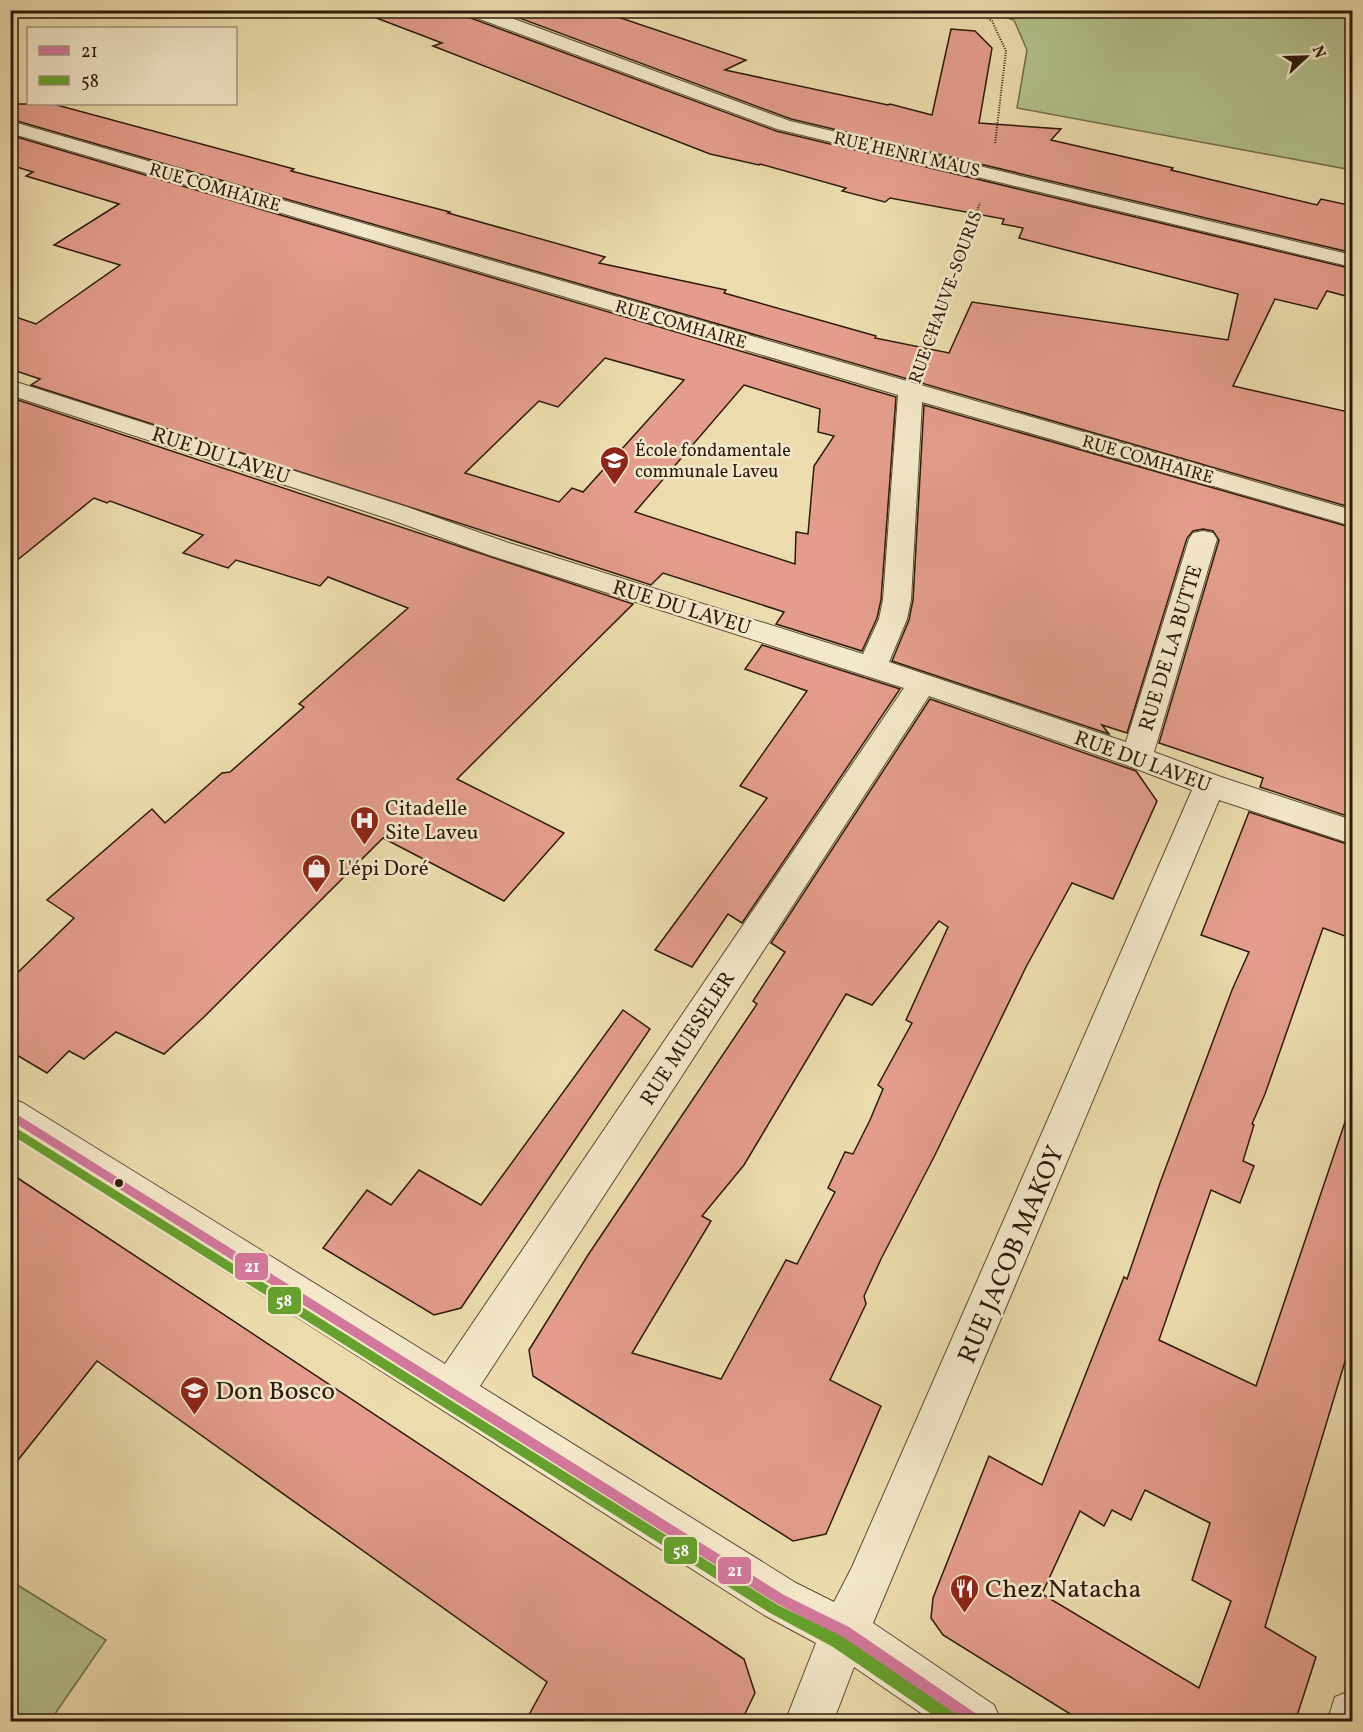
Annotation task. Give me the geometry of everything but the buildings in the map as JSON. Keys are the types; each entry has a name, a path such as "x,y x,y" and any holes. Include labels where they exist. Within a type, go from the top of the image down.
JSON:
{"street":[{"name":"RUE HENRI MAUS","path":"472,10 784,124 1353,261"},
{"name":"RUE COMHAIRE","path":"10,127 910,391 1353,518"},
{"name":"RUE DU LAVEU","path":"10,387 398,513 499,549 922,683 1210,785 1353,832"},
{"name":"RUE CHAUVE-SOURIS","path":"872,667 893,619 897,600 910,391"},
{"name":"RUE DE LA BUTTE","path":"1137,758 1203,539"},
{"name":"RUE MUESELER","path":"452,1392 922,683"},
{"name":"RUE JACOB MAKOY","path":"808,1722 844,1632 873,1572 1210,785"},
{"path":"10,1114 780,1599 844,1632 977,1722"},
{"path":"1351,1722 1353,1714"}],"path":[{"name":"RUE CHAUVE-SOURIS","path":"910,391 991,174 1006,51 992,21 975,10"}],"green space":[{"path":"1326,10 1352,16 1352,170 1017,108 1027,50 1014,20 985,11"},
{"path":"11,1581 106,1640 50,1721 11,1721"}],"transit line":[{"name":"21","path":"10,1114 780,1599 844,1632 976,1722"},
{"name":"58","path":"10,1128 774,1609 838,1642 955,1722"}],"place":[{"name":"École fondamentale communale Laveu","path":"614,486"},
{"name":"Citadelle Site Laveu","path":"364,846"},
{"name":"L'épi Doré","path":"317,894"},
{"name":"Don Bosco","path":"194,1416"},
{"name":"Chez Natacha","path":"964,1614"}]}
